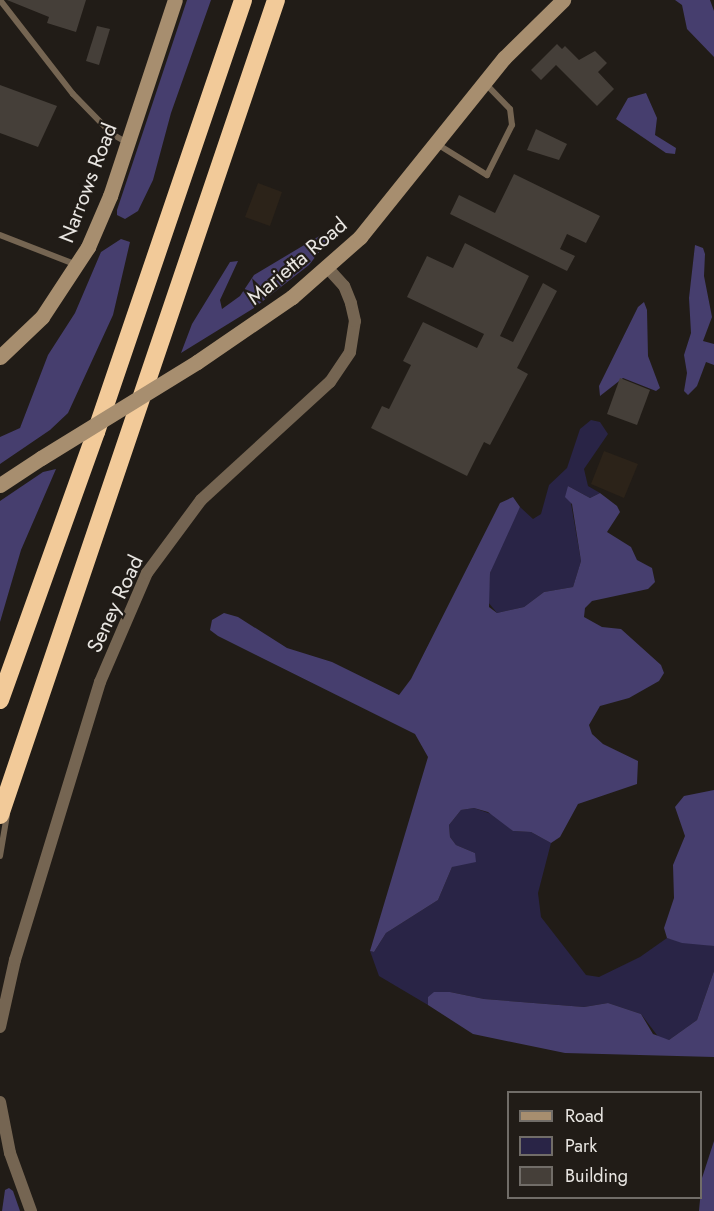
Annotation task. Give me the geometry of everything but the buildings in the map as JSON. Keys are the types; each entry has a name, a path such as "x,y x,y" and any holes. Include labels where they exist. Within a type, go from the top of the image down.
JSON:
{"highway":[{"path":"0,700 41,592 243,0"},
{"path":"0,815 276,0"}],"street":[{"name":"Narrows Road","path":"0,357 42,318 78,265 100,223 175,0"},
{"name":"Marietta Road","path":"0,485 249,328 328,268 367,229 524,36 563,0"},
{"name":"Seney Road","path":"0,1027 15,960 100,682 143,582 201,500 330,382 350,352 355,321 351,303 344,286 328,268"},
{"path":"0,1102 10,1153 31,1211"}],"lane":[{"path":"0,0 73,94 112,134 128,142"},
{"path":"437,144 487,175 512,125 510,109 484,83"},
{"path":"0,235 78,265"},
{"path":"0,686 41,592"},
{"path":"0,856 14,775"}],"shaded area":[{"path":"187,0 211,0 171,113 153,180 138,211 125,219 117,215 117,210"},
{"path":"675,0 710,0 714,11 714,57 687,29 682,5"},
{"path":"646,93 657,118 655,135 676,148 675,154 666,153 616,119 628,98"},
{"path":"258,183 282,192 270,226 245,217"},
{"path":"321,235 327,242 309,265 254,308 181,353 192,324 230,262 238,261 220,300 222,309 240,296 254,275"},
{"path":"121,239 130,242 113,315 68,413 50,430 0,464 0,437 20,428 48,355 75,313 101,252"},
{"path":"695,245 703,248 705,254 704,276 712,317 703,341 714,344 714,365 706,362 697,386 688,395 684,391 687,373 684,355 691,333 689,298"},
{"path":"644,302 647,310 648,356 660,388 656,391 623,378 600,396 599,386 638,307"},
{"path":"604,451 638,464 624,498 591,484"},
{"path":"56,469 21,550 0,622 0,501 43,472"},
{"path":"568,486 590,498 600,493 617,506 620,512 607,532 631,547 637,560 652,568 655,582 648,589 592,601 585,608 584,617 602,627 621,629 661,665 664,673 659,681 629,698 600,706 589,725 592,734 603,744 638,761 637,784 578,804 560,837 551,843 531,832 513,831 488,812 474,808 461,810 449,825 450,837 456,845 475,853 476,862 452,867 438,900 386,933 374,952 370,951 428,757 415,734 218,636 210,630 212,620 224,613 238,617 287,648 332,662 399,695 411,679 500,503 513,497 520,507 490,573 489,607 497,613 524,607 544,592 573,587 581,561 572,504 565,497"},
{"path":"714,790 714,946 682,943 667,938 664,928 674,898 673,865 685,836 675,807 684,796"},
{"path":"714,971 714,1057 565,1053 473,1034 428,1005 428,997 434,992 450,992 484,999 584,1007 608,1003 641,1014 653,1034 669,1040 697,1020"},
{"path":"714,1141 714,1211 699,1211 700,1199 702,1199 702,1178"},
{"path":"9,1188 13,1191 20,1211 2,1211 5,1190"}],"green space":[{"path":"591,420 600,422 608,434 584,469 588,486 600,493 590,498 568,486 581,561 573,587 544,592 524,607 497,613 488,602 490,573 500,546 520,507 533,519 541,514 549,485 567,468 580,429"},
{"path":"474,808 497,816 513,831 531,832 551,843 538,893 541,917 586,975 599,977 640,957 667,938 714,946 714,971 697,1020 669,1040 660,1039 641,1014 608,1003 584,1007 484,999 450,992 428,997 428,1005 379,976 370,951 374,952 386,933 438,900 452,867 475,853 456,845 450,837 449,825 461,810"}]}
